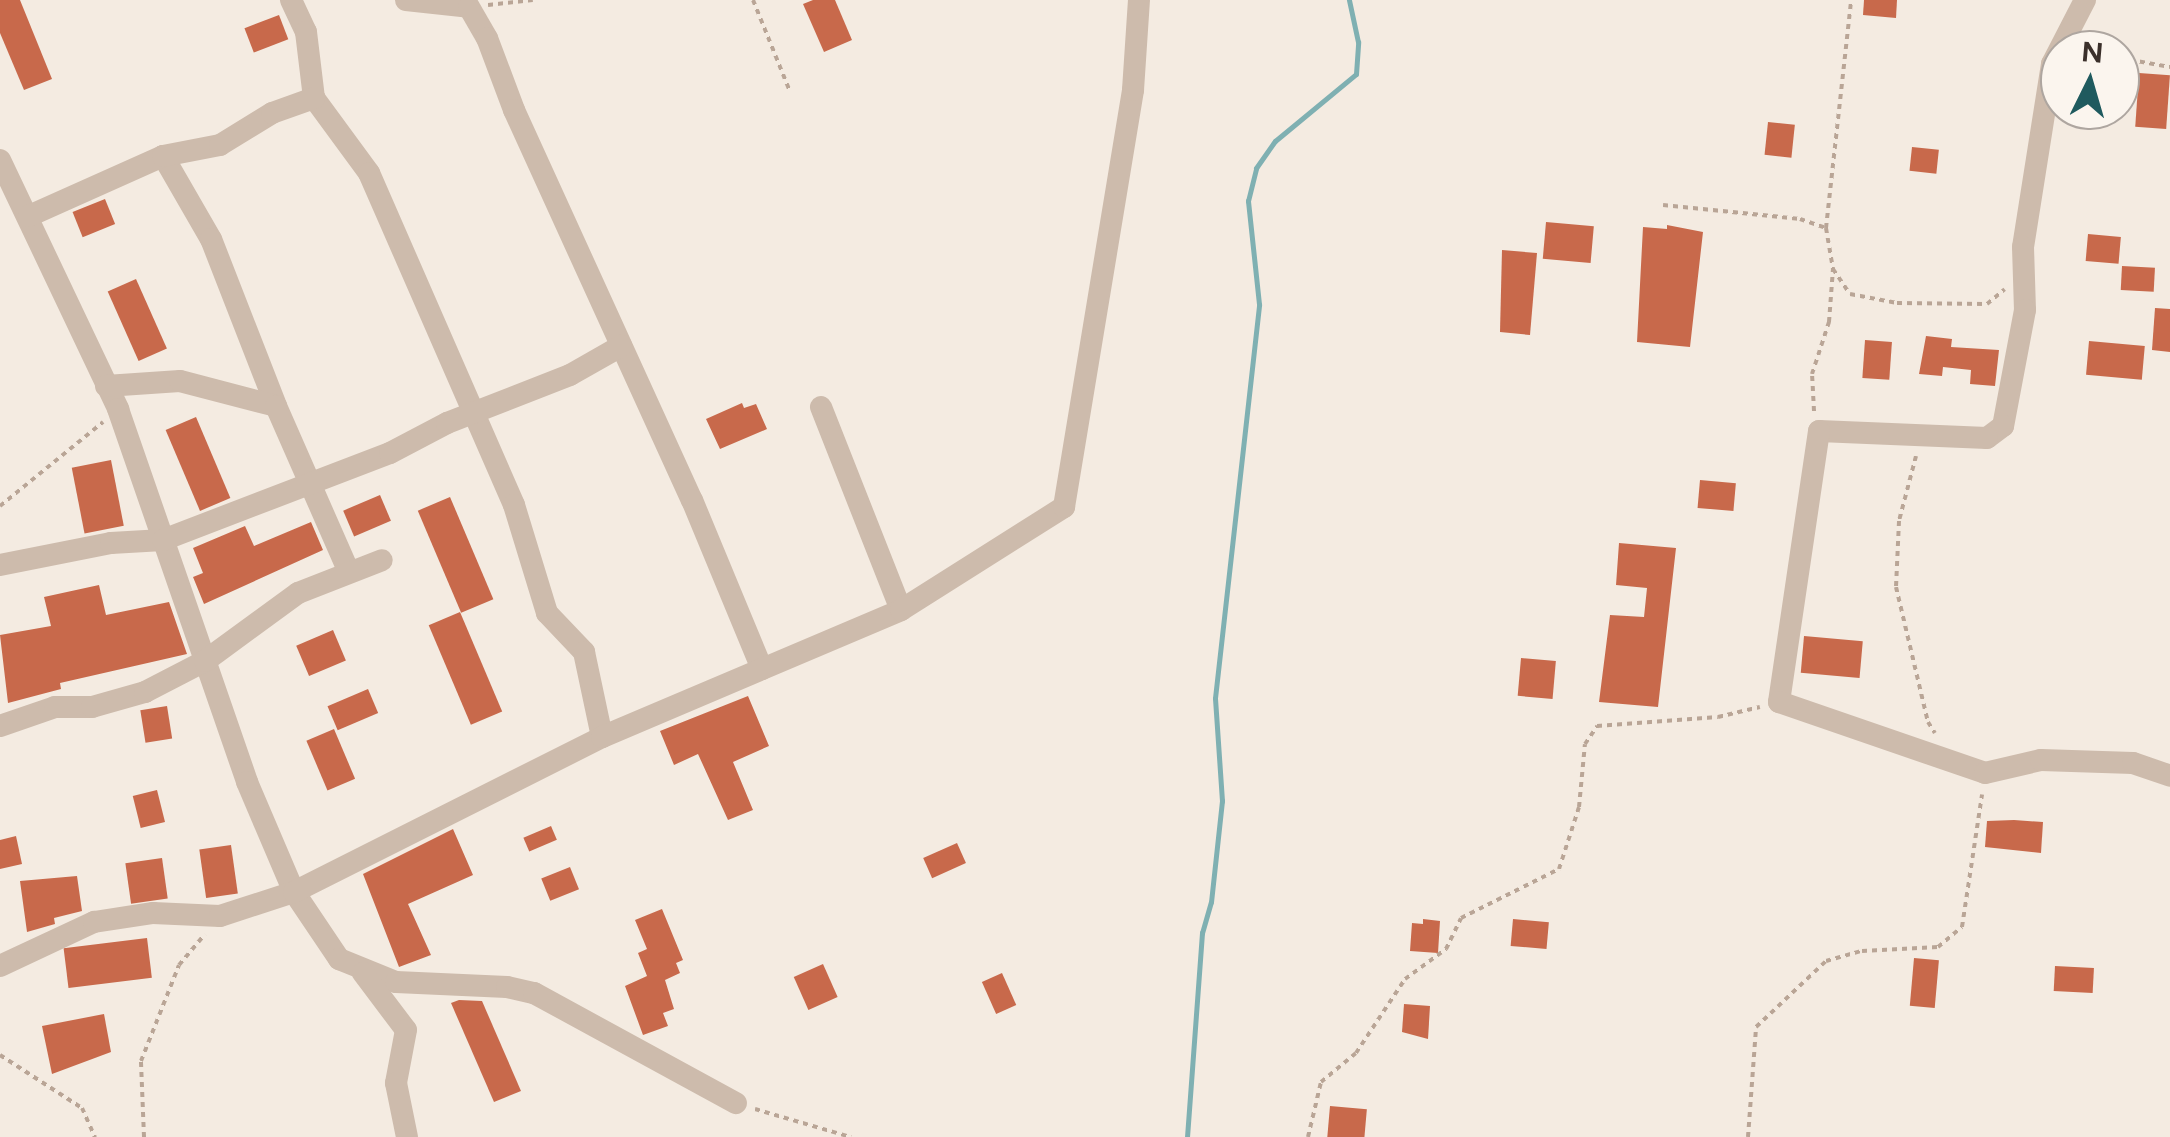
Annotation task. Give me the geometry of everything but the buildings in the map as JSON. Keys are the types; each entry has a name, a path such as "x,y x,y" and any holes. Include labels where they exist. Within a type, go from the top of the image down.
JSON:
{"street":[{"path":"290,0 306,32 314,98 370,173 514,505 547,613 584,652 602,737"},
{"path":"406,0 468,7 487,38 514,110 762,669"},
{"path":"0,966 94,922 153,913 220,916 294,892 602,737 901,610 1064,508 1133,90 1139,0"},
{"path":"2085,0 2052,64 2023,247 2025,310 2002,426 1987,438 1924,432 1882,436 1819,431 1779,702 1985,773 2041,760 2133,764 2170,776"},
{"path":"29,216 163,156 220,144 272,113 314,98"},
{"path":"163,156 211,239 276,406 349,572"},
{"path":"0,160 118,409 248,782 294,892 339,959 362,972 396,982 507,986 534,992 736,1103"},
{"path":"0,565 111,543 162,540 312,483 570,375 621,346"},
{"path":"106,386 180,380 276,406"},
{"path":"820,407 901,610"},
{"path":"0,726 55,707 92,707 145,692 205,661 298,593 382,560"},
{"path":"362,972 406,1030 396,1084 407,1137"}],"path":[{"path":"468,7 532,0"},
{"path":"753,0 790,89"},
{"path":"1819,431 1812,374 1828,322 1833,269 1826,228 1851,0"},
{"path":"2140,62 2170,67"},
{"path":"1663,206 1800,218 1826,228"},
{"path":"1833,269 1850,294 1897,302 1987,304 2024,273"},
{"path":"0,506 118,409"},
{"path":"1924,432 1900,521 1896,587 1928,722 1951,760"},
{"path":"1308,1137 1322,1082 1356,1052 1406,979 1446,949 1461,918 1559,869 1579,807 1585,744 1597,726 1718,717 1779,702"},
{"path":"1748,1137 1756,1027 1826,961 1862,951 1938,947 1962,928 1985,773"},
{"path":"144,1137 141,1062 179,965 220,916"},
{"path":"0,1055 82,1108 95,1137"},
{"path":"736,1103 851,1137"}],"waterway":[{"path":"1187,1137 1202,933 1211,902 1222,801 1215,698 1259,304 1248,201 1256,168 1275,141 1356,74 1358,42 1349,0"}]}
